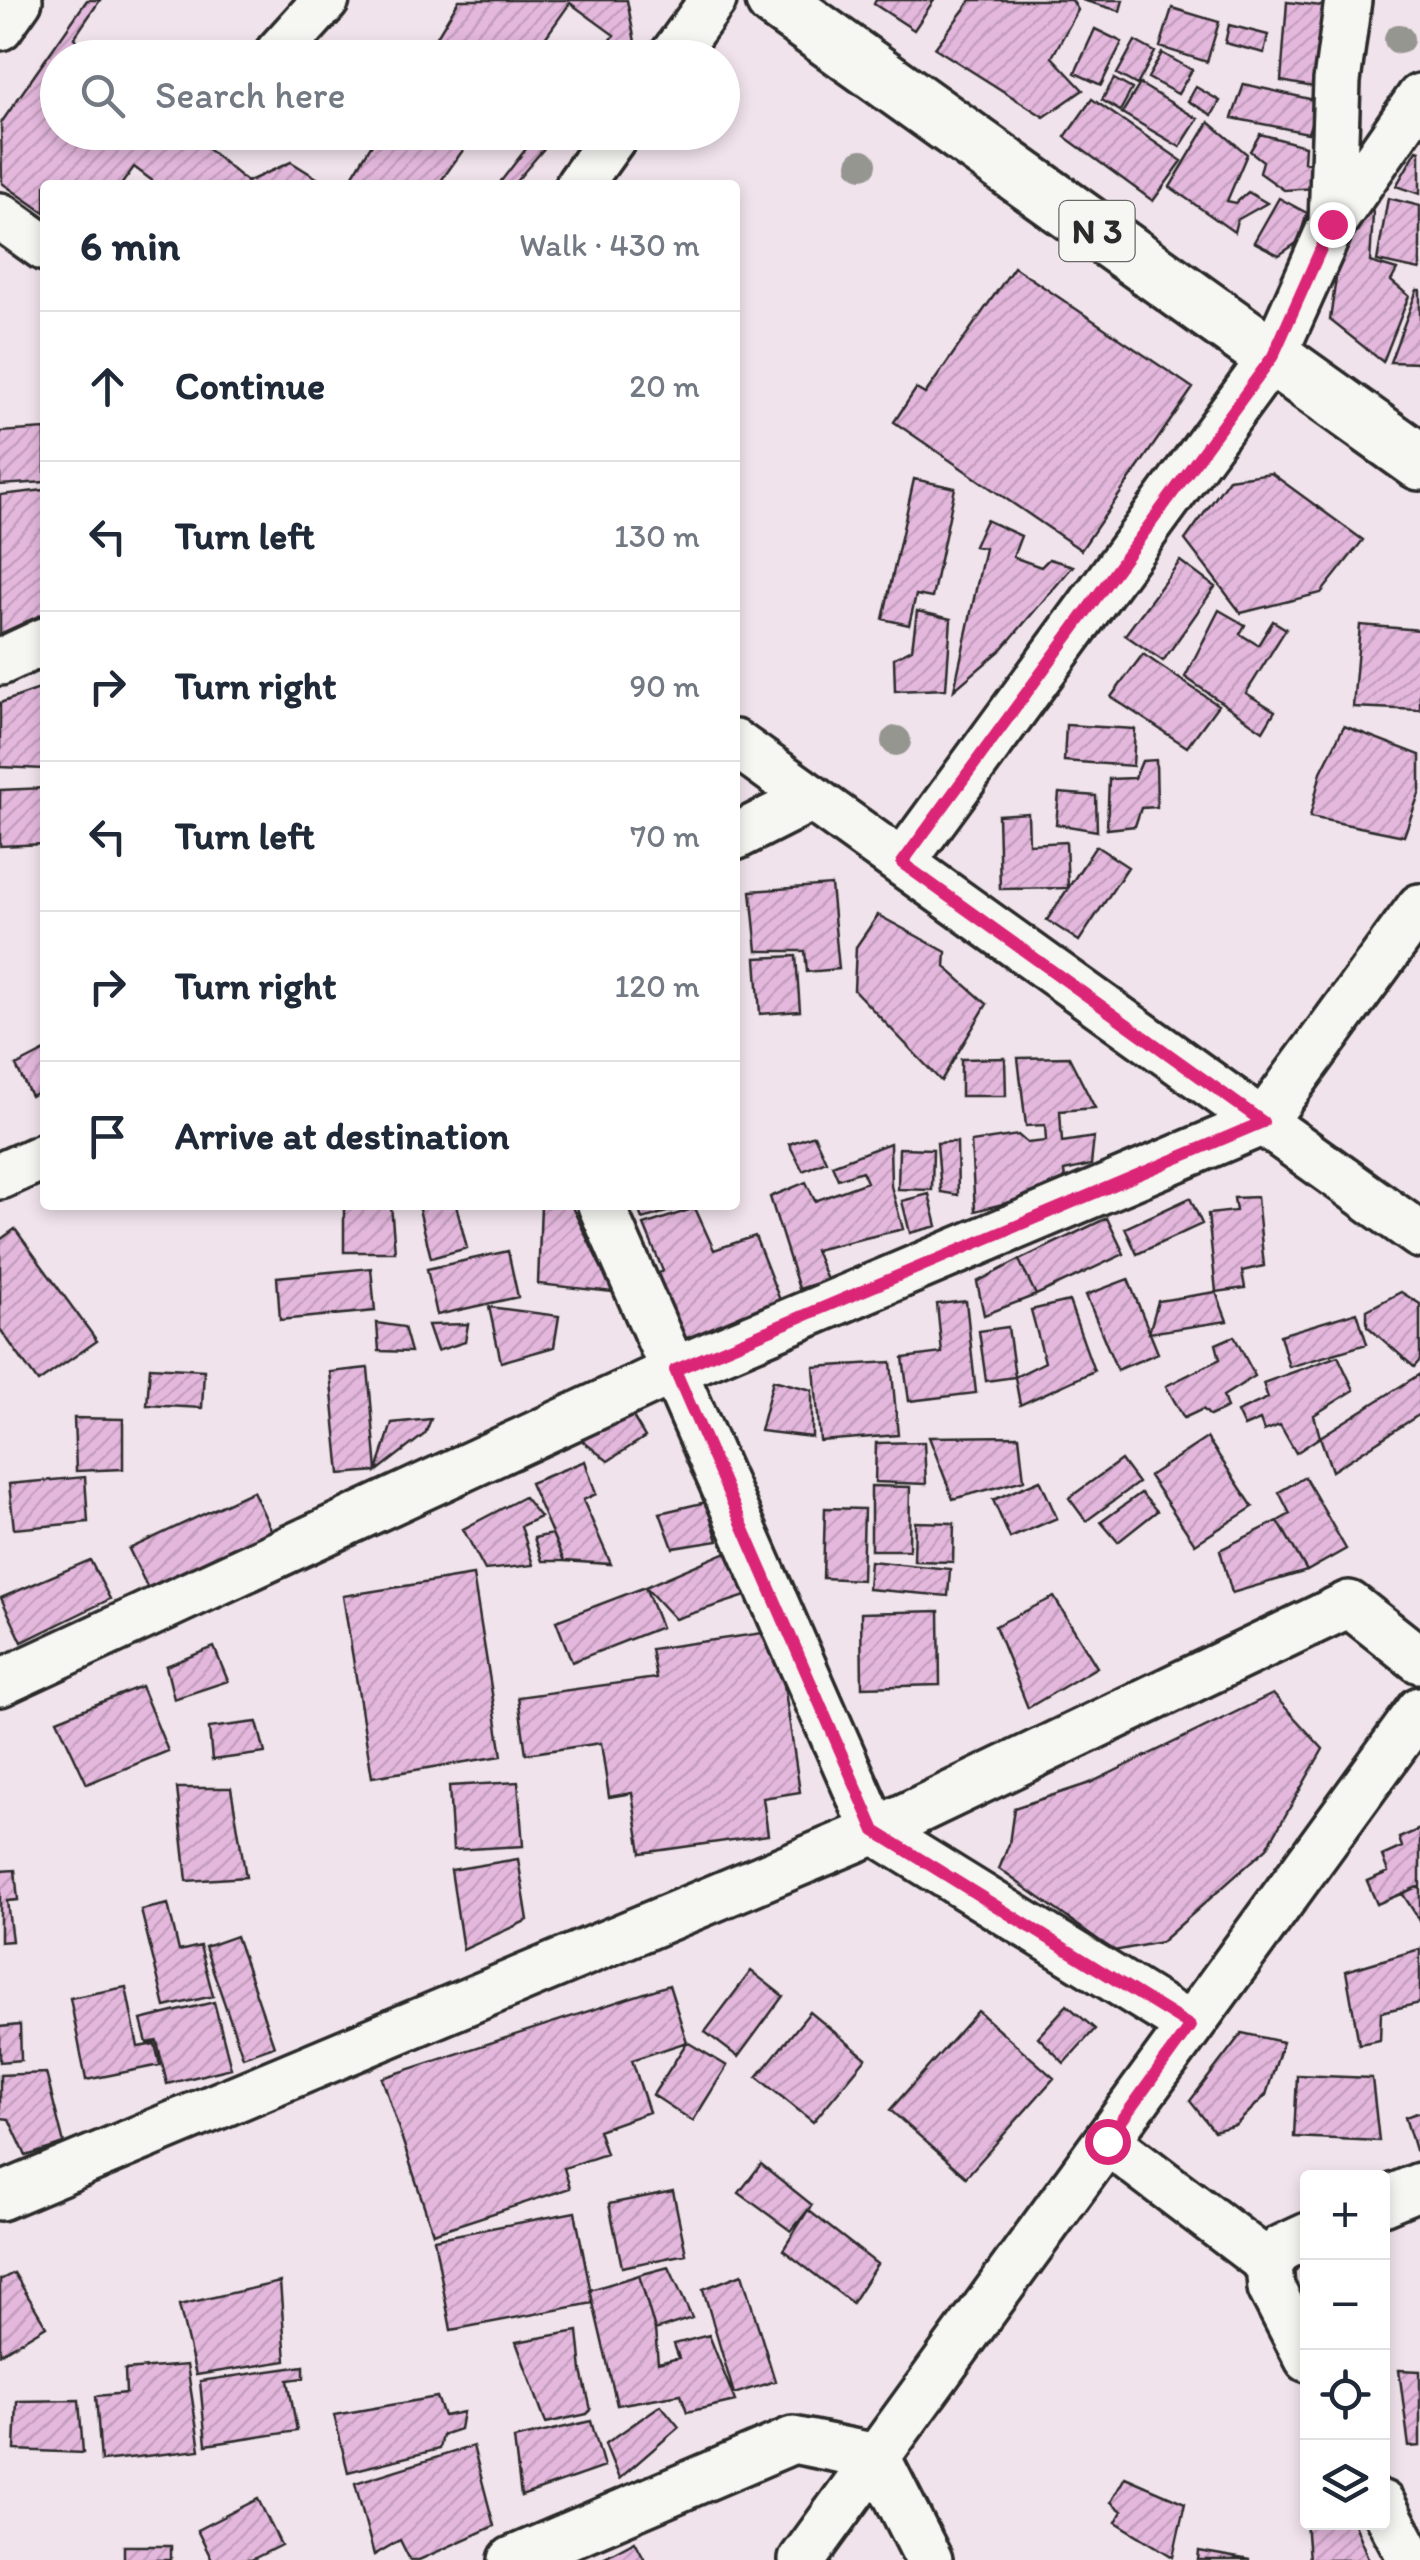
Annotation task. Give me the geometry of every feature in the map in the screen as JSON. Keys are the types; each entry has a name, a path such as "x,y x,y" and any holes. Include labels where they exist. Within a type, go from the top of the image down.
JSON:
{"main road":[{"name":"N 3","path":"774,0 1420,462"}],"street":[{"path":"0,27 19,0"},
{"path":"290,40 326,0"},
{"path":"684,40 713,0"},
{"path":"1332,224 1337,81 1348,0"},
{"path":"902,863 1273,356 1332,224 1420,97"},
{"path":"583,180 604,150"},
{"path":"0,216 40,244"},
{"path":"0,662 40,644"},
{"path":"740,747 1420,1235"},
{"path":"740,834 812,798"},
{"path":"0,1683 675,1370 1263,1122 1420,907"},
{"path":"0,1176 40,1158"},
{"path":"603,1210 875,1831 1190,2026"},
{"path":"0,2198 875,1831 1349,1604 1420,1660"},
{"path":"802,2560 1420,1710"},
{"path":"1107,2141 1269,2264"},
{"path":"1390,2199 1420,2186"},
{"path":"1300,2240 1282,2248 1269,2264 1270,2288 1303,2350"},
{"path":"512,2560 793,2440 877,2457"},
{"path":"877,2457 929,2560"},
{"path":"1390,2519 1412,2560"}],"building":[{"path":"87,0 100,0 76,40 59,40"},
{"path":"459,0 627,0 635,40 611,40 614,35 570,3 544,40 435,40"},
{"path":"876,0 934,0 914,30 874,4"},
{"path":"971,0 1072,0 1078,10 1052,57 1083,90 1044,117 935,48"},
{"path":"1082,0 1123,0 1120,11"},
{"path":"1287,2 1331,7 1324,89 1281,81"},
{"path":"1172,8 1219,22 1207,62 1160,47"},
{"path":"1229,25 1268,35 1264,53 1225,43"},
{"path":"1095,29 1122,42 1101,85 1075,73"},
{"path":"1135,41 1155,52 1137,85 1117,74"},
{"path":"1162,53 1192,70 1178,94 1148,78"},
{"path":"40,67 40,150 209,150 245,180 151,180 134,167 125,180 40,180 40,210 2,183 1,123"},
{"path":"1114,79 1132,89 1120,111 1102,100"},
{"path":"1140,84 1198,119 1180,147 1122,113"},
{"path":"1244,84 1318,101 1308,133 1232,118"},
{"path":"1196,87 1220,101 1212,115 1188,101"},
{"path":"1092,99 1182,161 1153,201 1065,137"},
{"path":"1209,122 1247,154 1227,201 1236,203 1248,192 1267,203 1237,220 1234,232 1170,187"},
{"path":"1260,134 1305,146 1304,162 1315,165 1316,188 1284,190 1260,173 1263,161 1250,151"},
{"path":"368,150 463,150 442,180 350,180"},
{"path":"525,150 543,150 517,180 502,180"},
{"path":"1417,150 1420,151 1420,194 1396,186"},
{"path":"291,162 320,180 251,180"},
{"path":"1371,195 1370,262 1397,270 1391,281 1409,296 1383,362 1330,320 1341,242"},
{"path":"1279,198 1307,213 1298,242 1279,255 1254,242"},
{"path":"1388,198 1420,206 1420,270 1377,261"},
{"path":"1014,267 1193,388 1081,550 894,422 916,389 925,394"},
{"path":"1417,290 1420,363 1390,362"},
{"path":"40,429 40,482 0,485 0,432"},
{"path":"1271,473 1363,540 1321,593 1241,613 1185,540 1229,479"},
{"path":"914,479 955,488 932,598 916,595 909,625 883,619"},
{"path":"40,491 40,615 0,634 0,495"},
{"path":"986,520 1021,536 1013,557 1041,567 1049,559 1073,566 1002,649 954,690 985,548 974,546"},
{"path":"1180,561 1215,587 1163,661 1125,635"},
{"path":"1219,610 1245,625 1240,634 1258,645 1273,621 1286,629 1246,693 1275,711 1263,731 1185,677"},
{"path":"917,611 951,619 946,689 895,691 894,658 912,649"},
{"path":"1360,625 1420,630 1420,710 1353,707"},
{"path":"1143,654 1218,705 1187,747 1111,697"},
{"path":"40,689 40,769 0,767 0,703"},
{"path":"1066,725 1135,729 1133,766 1064,761"},
{"path":"1344,726 1420,755 1420,791 1404,836 1310,817 1321,772"},
{"path":"1156,760 1157,807 1141,808 1135,826 1107,829 1109,779 1135,778 1142,761"},
{"path":"40,788 40,844 0,846 0,790"},
{"path":"1059,793 1096,796 1097,831 1056,824"},
{"path":"1028,813 1029,844 1066,842 1068,888 1000,889 998,815"},
{"path":"1096,846 1128,867 1079,941 1047,920"},
{"path":"831,885 839,969 807,972 805,951 757,951 751,891"},
{"path":"878,915 946,952 945,967 987,1004 941,1081 854,990 856,947"},
{"path":"796,956 800,1011 760,1014 756,958"},
{"path":"40,1054 40,1091 31,1096 16,1066"},
{"path":"1069,1057 1095,1108 1060,1111 1062,1142 1094,1137 1091,1165 1064,1171 1066,1188 975,1211 971,1142 1018,1135 1027,1143 1046,1141 1045,1125 1026,1126 1018,1058"},
{"path":"1005,1058 1006,1096 961,1096 961,1059"},
{"path":"814,1135 826,1161 803,1171 789,1144"},
{"path":"957,1142 958,1195 941,1192 937,1143"},
{"path":"890,1143 891,1186 903,1229 815,1250 827,1280 799,1289 770,1197 806,1182 815,1201 867,1182 862,1171 838,1179 832,1165"},
{"path":"899,1148 933,1149 932,1190 898,1189"},
{"path":"929,1194 937,1226 910,1233 902,1201"},
{"path":"1257,1197 1264,1266 1242,1271 1245,1288 1216,1292 1208,1214 1236,1211 1234,1198"},
{"path":"1190,1198 1202,1224 1137,1254 1125,1228"},
{"path":"344,1210 391,1210 395,1252 344,1252"},
{"path":"419,1210 457,1210 467,1248 431,1258"},
{"path":"541,1210 573,1210 613,1292 538,1284"},
{"path":"639,1210 674,1210 642,1219"},
{"path":"696,1210 714,1250 755,1236 783,1308 673,1351 645,1280 663,1271 644,1225"},
{"path":"1107,1218 1124,1254 1036,1295 1019,1260"},
{"path":"15,1229 97,1341 38,1382 0,1329 0,1240"},
{"path":"508,1251 518,1297 437,1315 427,1269"},
{"path":"1019,1260 1036,1295 984,1315 977,1282"},
{"path":"371,1268 375,1311 280,1320 277,1277"},
{"path":"1128,1279 1158,1353 1117,1370 1086,1295"},
{"path":"1216,1292 1227,1321 1149,1333 1158,1301"},
{"path":"1401,1292 1420,1304 1420,1360 1414,1367 1367,1326 1367,1310"},
{"path":"966,1301 976,1393 909,1401 903,1358 942,1353 937,1304"},
{"path":"1069,1301 1094,1371 1020,1405 1015,1377 1045,1362 1031,1310"},
{"path":"489,1307 559,1316 554,1347 501,1362"},
{"path":"1357,1312 1367,1344 1289,1367 1280,1335"},
{"path":"377,1323 404,1327 411,1352 379,1351"},
{"path":"468,1324 465,1342 437,1351 428,1325"},
{"path":"1008,1327 1015,1377 986,1381 979,1331"},
{"path":"1234,1336 1255,1376 1223,1396 1227,1408 1210,1416 1203,1409 1184,1418 1166,1386 1220,1359 1216,1344"},
{"path":"1338,1356 1354,1390 1314,1415 1320,1437 1296,1453 1280,1425 1264,1431 1260,1420 1244,1427 1237,1412 1268,1398 1263,1383"},
{"path":"891,1362 898,1435 820,1441 814,1367"},
{"path":"150,1367 204,1370 202,1408 147,1405"},
{"path":"368,1368 377,1471 340,1474 330,1372"},
{"path":"1420,1374 1420,1414 1332,1471 1320,1437"},
{"path":"773,1380 812,1390 812,1437 760,1431"},
{"path":"632,1415 645,1437 608,1461 576,1436"},
{"path":"74,1418 123,1419 123,1469 76,1471"},
{"path":"431,1419 425,1434 377,1471 392,1423"},
{"path":"1019,1436 1024,1480 953,1499 929,1437"},
{"path":"1207,1438 1253,1507 1195,1544 1149,1476"},
{"path":"924,1442 926,1484 875,1482 876,1443"},
{"path":"1121,1460 1138,1483 1086,1521 1069,1498"},
{"path":"585,1461 596,1494 583,1500 611,1564 564,1561 530,1483"},
{"path":"85,1477 88,1522 14,1529 9,1484"},
{"path":"1305,1477 1346,1549 1307,1571 1278,1521 1290,1514 1279,1492"},
{"path":"1040,1480 1057,1518 1010,1538 993,1500"},
{"path":"871,1486 910,1487 909,1550 871,1550"},
{"path":"253,1491 276,1540 152,1597 129,1549"},
{"path":"1141,1493 1157,1511 1118,1542 1101,1522"},
{"path":"524,1497 540,1517 521,1526 533,1565 485,1570 463,1529"},
{"path":"706,1502 718,1541 673,1548 660,1513"},
{"path":"825,1508 864,1509 862,1580 823,1578"},
{"path":"1278,1521 1307,1571 1232,1593 1220,1550"},
{"path":"915,1522 954,1523 953,1562 914,1561"},
{"path":"552,1534 564,1561 542,1561 534,1538"},
{"path":"731,1550 752,1594 675,1619 645,1587"},
{"path":"90,1560 110,1599 22,1642 1,1598"},
{"path":"870,1561 950,1569 948,1596 868,1589"},
{"path":"473,1575 502,1756 372,1777 343,1596"},
{"path":"645,1587 661,1627 572,1662 556,1621"},
{"path":"1054,1597 1097,1667 1028,1708 995,1626"},
{"path":"939,1611 940,1685 862,1687 861,1613"},
{"path":"776,1631 800,1792 763,1798 768,1835 641,1853 632,1793 609,1797 601,1743 526,1754 518,1697 656,1678 651,1649"},
{"path":"214,1647 228,1681 174,1699 166,1666"},
{"path":"141,1686 168,1751 87,1784 57,1720"},
{"path":"1273,1694 1323,1749 1267,1848 1161,1942 1114,1951 999,1869 1009,1844 1014,1808 1090,1783"},
{"path":"257,1722 265,1753 212,1760 209,1728"},
{"path":"518,1782 523,1846 453,1850 449,1786"},
{"path":"177,1788 231,1788 246,1877 187,1881"},
{"path":"1420,1829 1420,1886 1377,1904 1367,1881 1388,1872 1382,1856 1402,1847 1399,1838"},
{"path":"518,1859 528,1920 463,1950 451,1870"},
{"path":"15,1870 18,1900 7,1901 12,1941 0,1942 0,1871"},
{"path":"1420,1886 1420,1921 1402,1893"},
{"path":"168,1904 179,1951 200,1946 213,1996 165,2007 141,1910"},
{"path":"236,1936 274,2046 243,2057 205,1947"},
{"path":"1420,1949 1420,2003 1381,2012 1380,2040 1359,2044 1346,1971"},
{"path":"751,1971 783,1996 738,2057 705,2032"},
{"path":"669,1985 687,2042 632,2060 649,2112 598,2130 606,2154 564,2168 570,2188 433,2233 382,2078"},
{"path":"126,1987 138,2047 155,2044 160,2065 86,2080 70,1998"},
{"path":"214,2002 231,2068 167,2084 157,2041 147,2043 141,2020"},
{"path":"1067,2005 1095,2029 1064,2063 1038,2037"},
{"path":"978,2011 1054,2078 966,2177 890,2110"},
{"path":"810,2012 866,2058 813,2122 757,2077"},
{"path":"20,2025 21,2060 0,2062 0,2027"},
{"path":"1242,2033 1283,2042 1266,2095 1236,2125 1214,2131 1190,2101"},
{"path":"687,2042 727,2066 693,2121 653,2095"},
{"path":"46,2073 64,2144 26,2156 9,2119 0,2118 0,2075"},
{"path":"1297,2075 1372,2078 1379,2141 1294,2137"},
{"path":"1420,2112 1420,2148 1415,2150 1405,2117"},
{"path":"761,2164 812,2205 791,2231 739,2193"},
{"path":"673,2191 686,2254 622,2267 609,2204"},
{"path":"808,2210 877,2264 852,2303 783,2250"},
{"path":"575,2212 593,2303 451,2330 434,2239"},
{"path":"669,2267 692,2318 655,2330 639,2275"},
{"path":"14,2273 46,2326 0,2354 0,2280"},
{"path":"742,2274 775,2381 734,2394 703,2289"},
{"path":"639,2275 655,2330 658,2363 679,2358 674,2344 709,2335 735,2401 687,2412 681,2394 617,2405 590,2290"},
{"path":"280,2282 286,2361 196,2375 179,2305"},
{"path":"578,2331 591,2410 546,2423 516,2342"},
{"path":"187,2365 200,2450 101,2461 96,2396 126,2393 125,2370"},
{"path":"304,2366 304,2378 288,2380 297,2431 206,2445 200,2381"},
{"path":"1399,2370 1420,2371 1420,2446 1409,2447"},
{"path":"437,2397 444,2416 463,2412 460,2429 442,2435 439,2449 348,2472 334,2415"},
{"path":"79,2400 83,2453 15,2450 17,2401"},
{"path":"661,2405 679,2427 619,2479 605,2444"},
{"path":"591,2421 604,2467 521,2496 514,2439"},
{"path":"473,2446 494,2526 419,2560 410,2560 400,2540 374,2555 355,2483"},
{"path":"1125,2477 1185,2503 1173,2557 1116,2522 1122,2511 1111,2502"},
{"path":"258,2499 281,2545 251,2560 212,2560 197,2530"},
{"path":"1307,2530 1356,2530 1369,2560 1309,2560"},
{"path":"635,2541 645,2560 599,2560"},
{"path":"124,2546 171,2546 171,2560 124,2560"},
{"path":"1199,2551 1250,2560 1198,2560"}],"route":[{"path":"1107,2141 1190,2026 875,1831 675,1370 1263,1122 902,863 1273,356 1332,224"}]}
